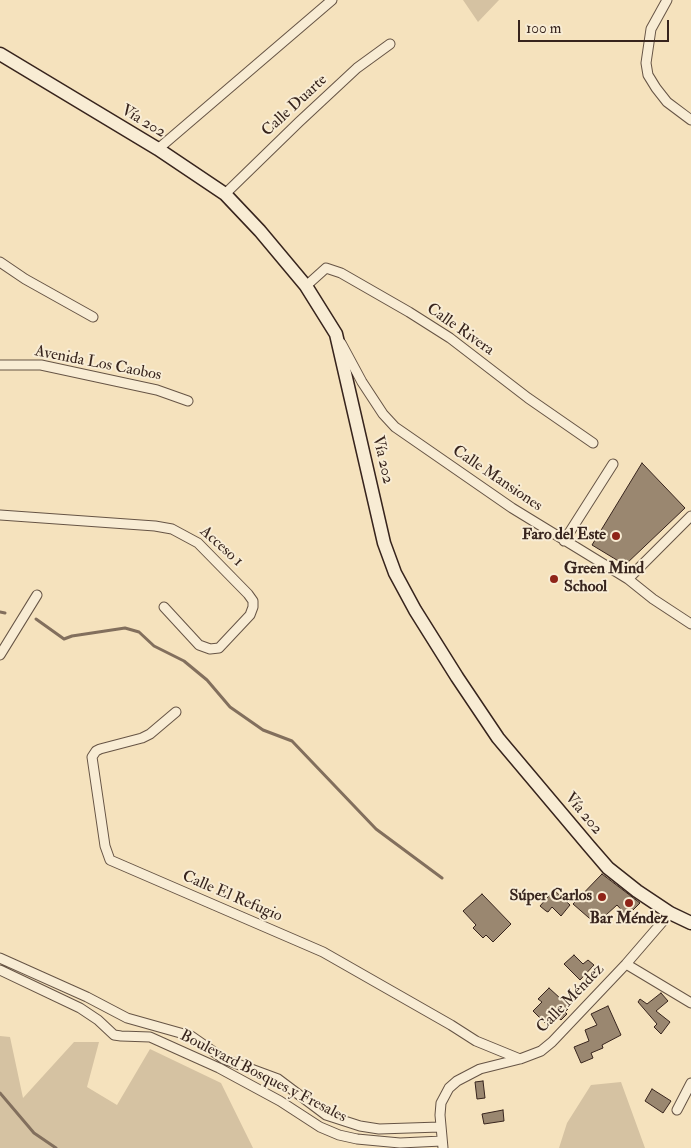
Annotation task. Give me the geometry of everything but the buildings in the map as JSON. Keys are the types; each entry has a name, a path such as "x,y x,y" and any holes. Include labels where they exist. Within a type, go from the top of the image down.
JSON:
{"main road":[{"name":"Vía 202","path":"0,54 158,149 225,194 260,231 306,286 336,334 384,543 395,573 416,610 457,677 498,738 608,868 670,913 691,923"}],"street":[{"path":"158,149 332,0"},
{"path":"666,0 651,29 646,62 648,75 667,102 691,120"},
{"name":"Calle Duarte","path":"225,194 358,68 390,44"},
{"path":"0,262 25,279 93,317"},
{"name":"Calle Rivera","path":"306,286 326,268 341,274 409,312 450,338 528,398 593,443"},
{"name":"Calle Mansiones","path":"336,334 362,382 383,414 396,427 512,508 628,579 653,599 691,624"},
{"name":"Avenida Los Caobos","path":"0,365 40,364 157,390 188,401"},
{"path":"564,541 613,464"},
{"name":"Acceso 1","path":"0,515 155,526 172,529 198,543 248,594 253,607 250,615 219,648 210,649 199,646 164,607"},
{"path":"628,579 691,516"},
{"path":"0,655 36,595"},
{"name":"Calle El Refugio","path":"176,712 157,729 142,738 100,749 94,754 92,761 105,846 110,860 323,952 476,1041 520,1059"},
{"name":"Calle Méndez","path":"443,1145 440,1127 441,1103 449,1088 457,1081 480,1069 520,1059 541,1051 552,1042 626,964 670,913"},
{"name":"Boulevard Bosques y Fresales","path":"0,958 87,997 127,1018 191,1036 224,1059 278,1079 326,1116 360,1126 379,1129 440,1127"},
{"path":"626,964 691,1003"},
{"name":"Boulevard Bosques y Fresales","path":"0,970 80,1008 98,1020 114,1035 150,1037 194,1056 280,1101 320,1126 339,1135 400,1144 443,1145"},
{"path":"677,1110 691,1083"}],"shaded area":[{"path":"463,0 499,0 478,22"},
{"path":"0,1036 10,1037 23,1098 74,1042 99,1042 87,1087 117,1105 150,1049 221,1083 253,1148 0,1148"},
{"path":"621,1082 645,1148 559,1148 567,1123 591,1085"}],"waterway":[{"path":"0,612 5,613"},
{"path":"36,619 64,639 72,636 125,628 139,632 154,646 184,661 207,680 230,707 263,730 292,741 376,829 442,878"},
{"path":"0,1093 34,1133 56,1148"}],"place":[{"name":"Faro del Este","path":"616,536"},
{"name":"Green Mind School","path":"554,579"},
{"name":"Súper Carlos","path":"602,897"},
{"name":"Bar Méndez","path":"629,903"}]}
